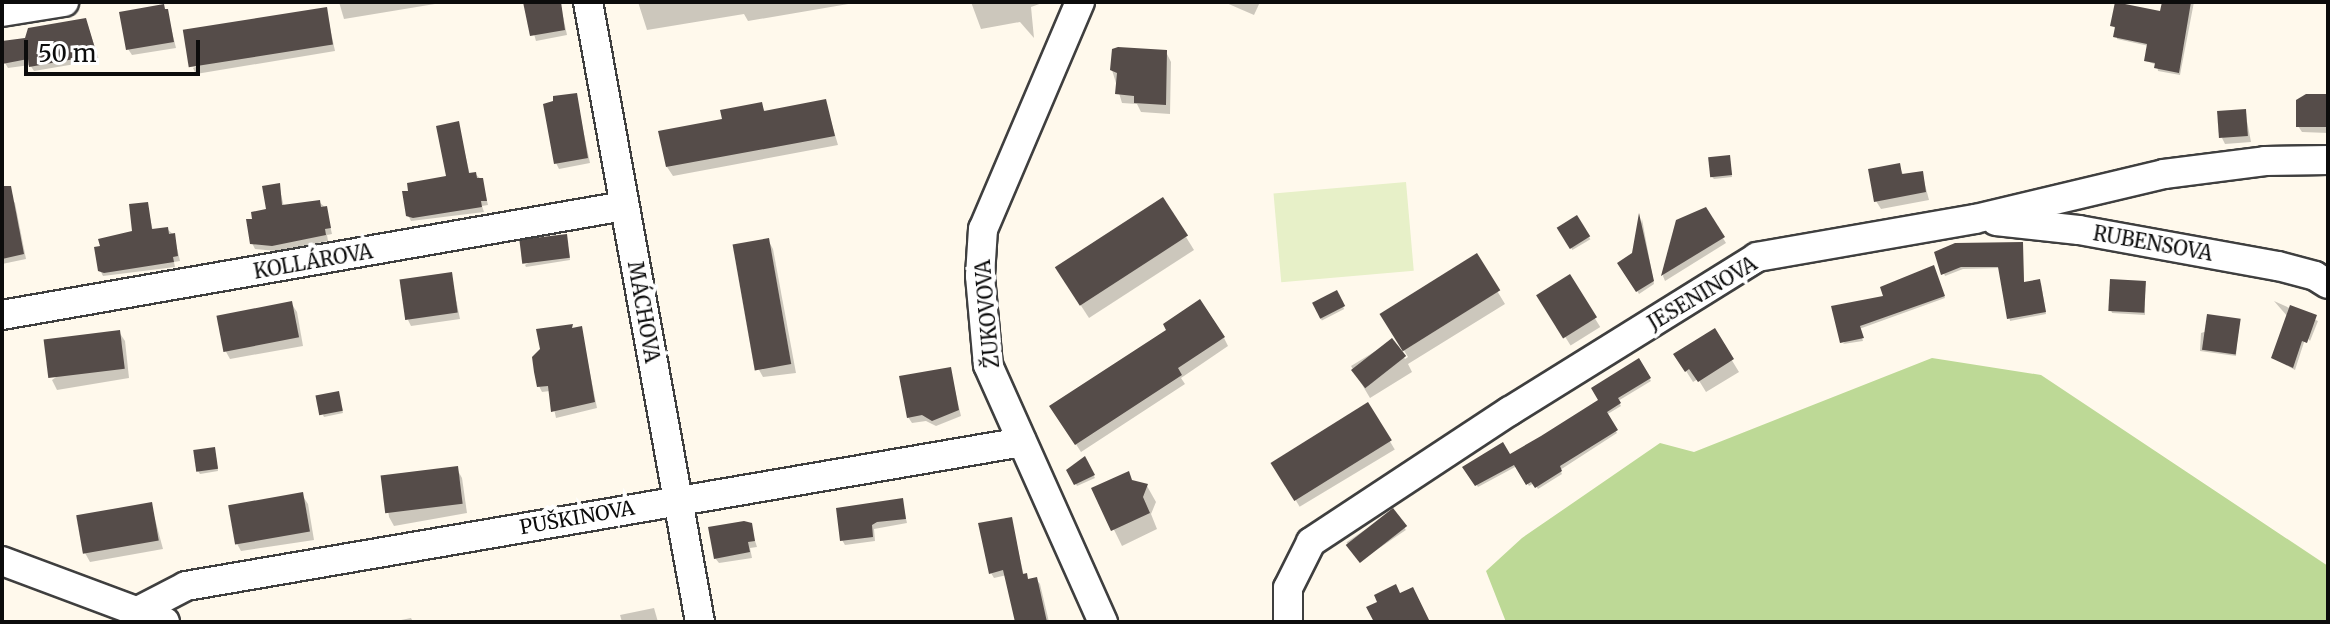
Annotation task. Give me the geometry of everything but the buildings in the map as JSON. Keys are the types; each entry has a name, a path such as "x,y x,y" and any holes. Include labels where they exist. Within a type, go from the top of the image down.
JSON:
{"street":[{"path":"2,12 64,2"},
{"name":"MÁCHOVA","path":"588,2 700,622"},
{"name":"ŽUKOVOVA","path":"1080,2 983,229 980,276 988,365 1103,622"},
{"name":"JESENINOVA","path":"1288,622 1288,588 1311,542 1510,411 1757,257 1975,219 2164,174 2265,161 2328,160"},
{"name":"KOLLÁROVA","path":"2,315 624,206"},
{"name":"RUBENSOVA","path":"1975,219 2079,230 2278,266 2315,276 2328,284"},
{"name":"PUŠKINOVA","path":"138,611 186,586 1022,442"},
{"path":"2,561 165,622"}],"green space":[{"path":"1406,182 1414,271 1281,282 1274,194"},
{"path":"1932,358 2041,375 2328,566 2328,622 1506,622 1486,571 1522,538 1660,443 1694,452"}]}
